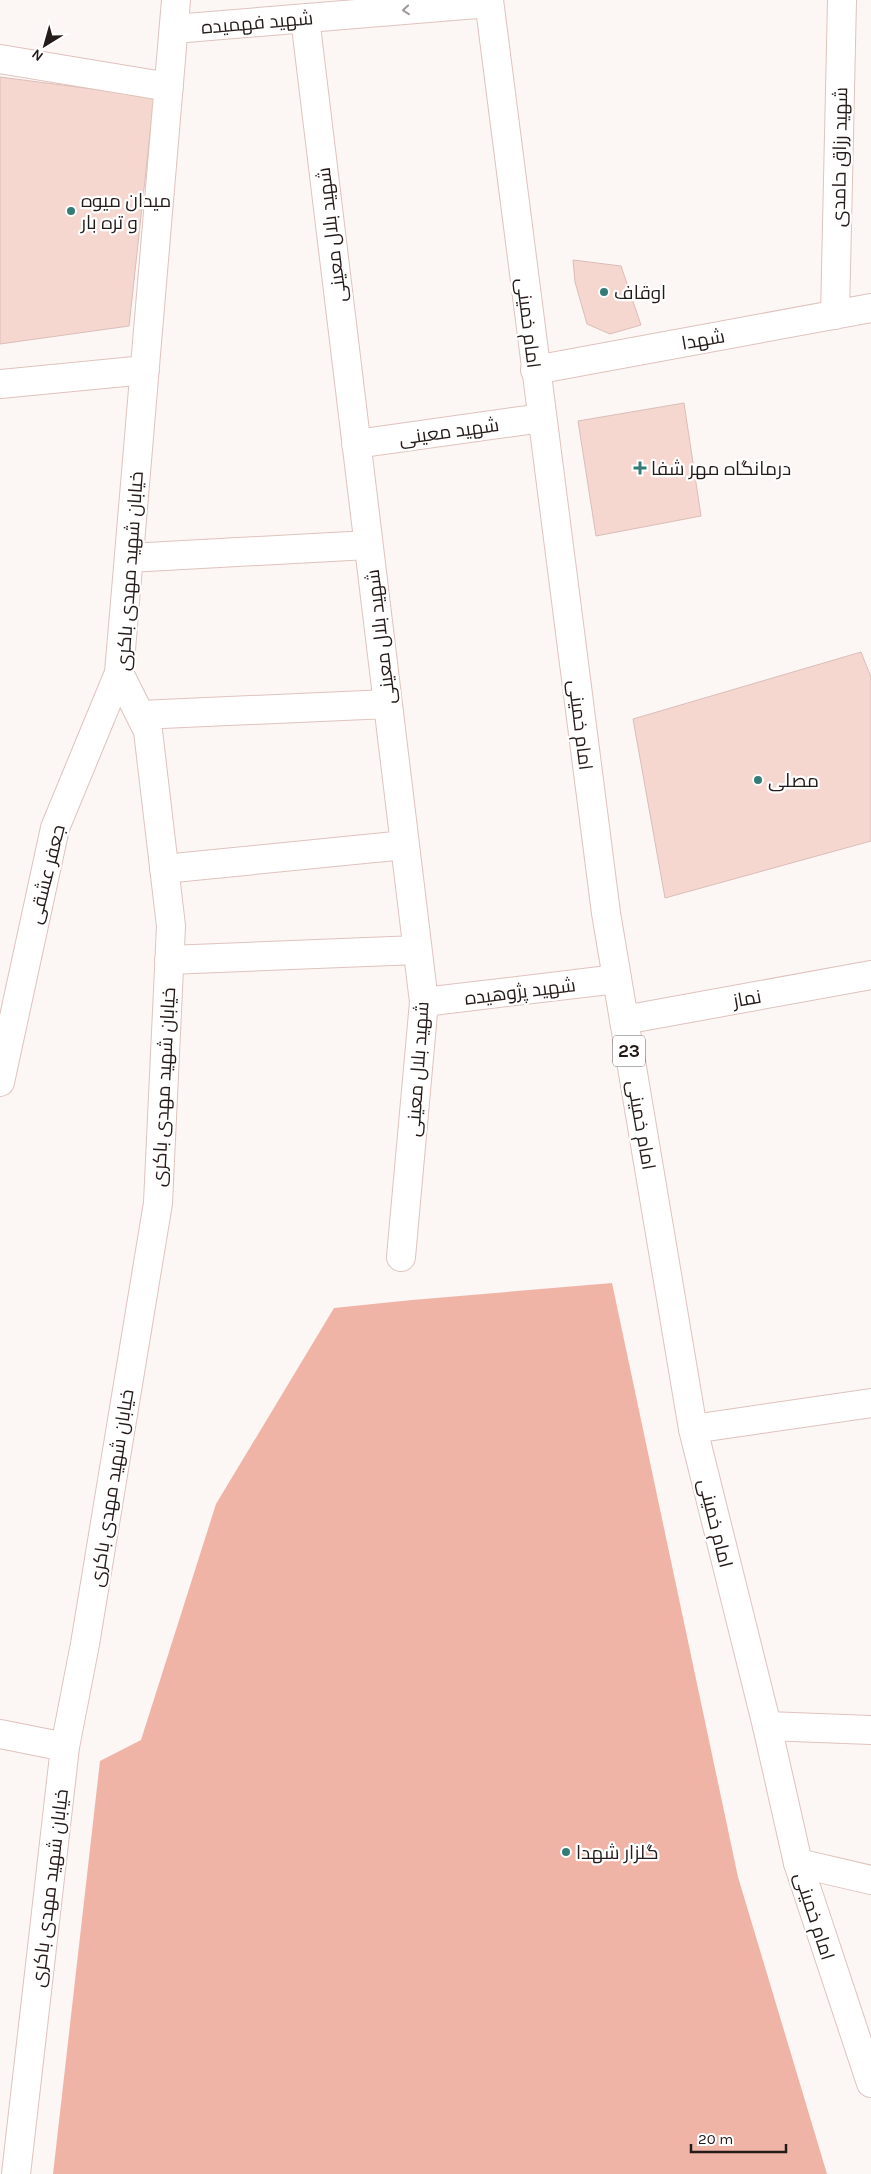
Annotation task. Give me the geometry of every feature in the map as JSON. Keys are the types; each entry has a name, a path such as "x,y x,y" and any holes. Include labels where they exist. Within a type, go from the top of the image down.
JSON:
{"street":[{"name":"خیابان شهید مهدی باکری","path":"16,2174 65,1747 85,1644 158,1203 171,926 148,732 118,674 176,0"},
{"name":"شهید رزاق حامدی","path":"835,315 842,0"},
{"name":"شهید فهمیده","path":"174,28 489,2"},
{"name":"امام خمینی","path":"489,2 604,903 693,1429 767,1726 798,1863 871,2082"},
{"name":"شهید بلال معینی","path":"305,18 424,1002 401,1257"},
{"path":"0,60 169,86"},
{"name":"شهدا","path":"535,370 871,308"},
{"path":"0,384 145,370"},
{"name":"شهید معینی","path":"356,444 542,418"},
{"path":"129,558 368,545"},
{"name":"جعفر عشقی","path":"0,1082 10,986 55,828 118,674"},
{"path":"140,715 388,704"},
{"path":"164,869 405,845"},
{"path":"169,960 417,950"},
{"name":"نماز","path":"624,1020 871,975"},
{"name":"شهید پژوهیده","path":"424,1002 617,979"},
{"path":"693,1429 871,1403"},
{"path":"767,1726 871,1730"},
{"path":"0,1734 65,1747"},
{"path":"798,1863 871,1880"}],"shaded area":[{"path":"612,1283 738,1877 827,2174 53,2174 100,1761 141,1740 216,1504 334,1308"}],"building":[{"name":"میدان میوه و تره بار","path":"0,77 154,97 129,326 0,344"},
{"name":"اوقاف","path":"573,260 621,266 641,325 610,334 587,324 575,282"},
{"name":"درمانگاه مهر شفا","path":"684,403 701,516 596,536 578,421"},
{"name":"مصلی","path":"861,652 871,677 871,841 665,898 633,719"}],"place":[{"name":"میدان میوه و تره بار","path":"71,211"},
{"name":"اوقاف","path":"604,292"},
{"name":"درمانگاه مهر شفا","path":"640,468"},
{"name":"مصلی","path":"758,780"},
{"name":"گلزار شهدا","path":"566,1852"}]}
